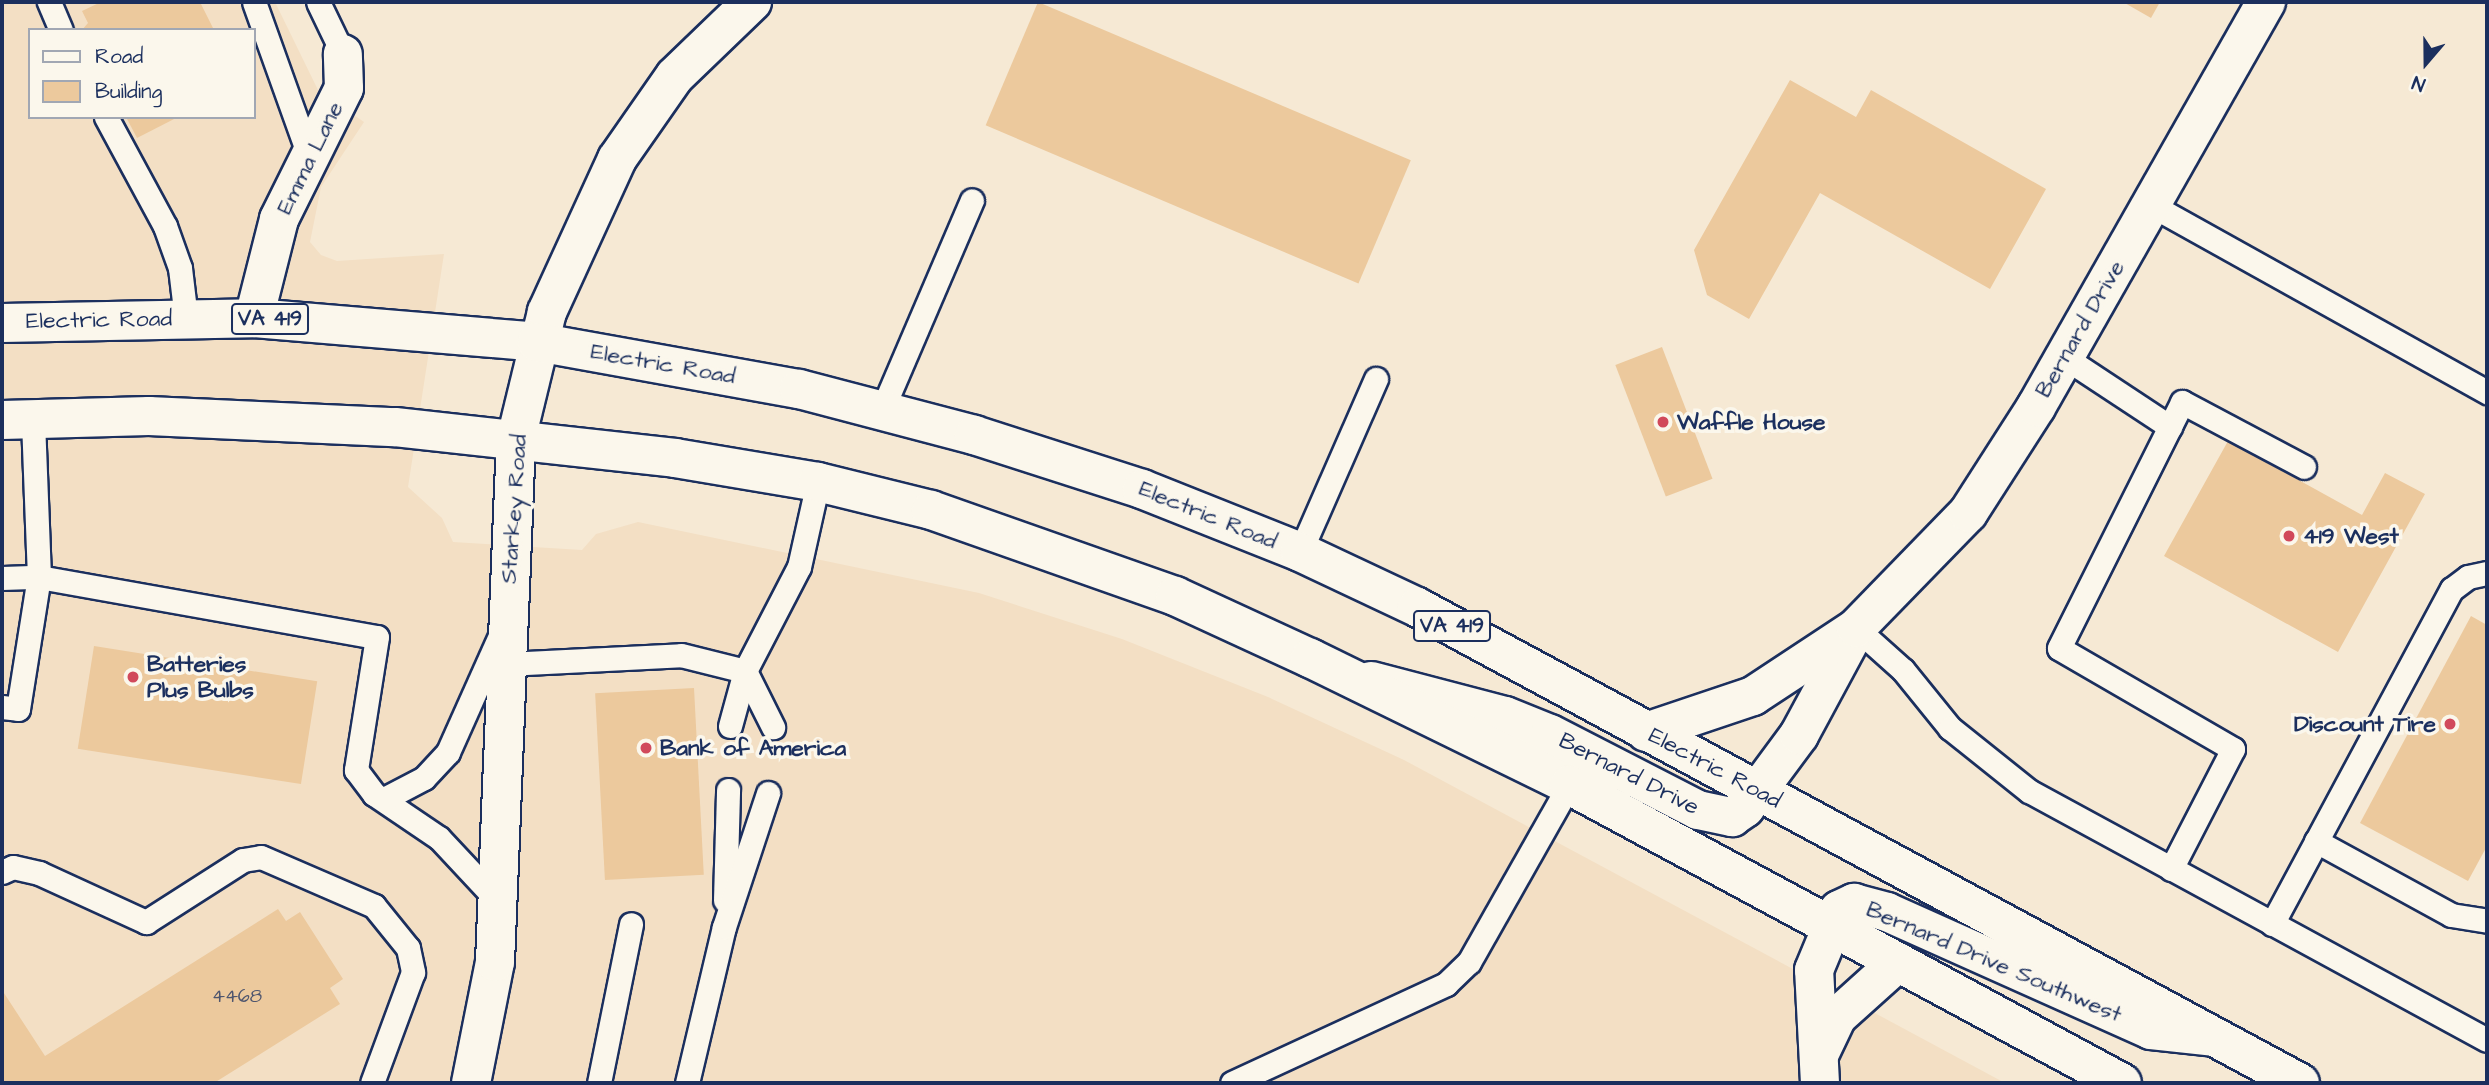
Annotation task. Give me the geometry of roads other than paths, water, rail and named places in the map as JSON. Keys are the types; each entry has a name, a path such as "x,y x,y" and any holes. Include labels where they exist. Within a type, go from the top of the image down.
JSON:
{"main road":[{"name":"Starkey Road","path":"471,1083 495,961 516,439 537,342 617,159 675,76 752,2"},
{"name":"Bernard Drive","path":"1646,732 1753,696 1856,628 1969,513 2064,357 2266,2"},
{"name":"Emma Lane","path":"254,318 279,219 308,153 344,88 343,54"},
{"name":"Electric Road","path":"2,323 254,318 399,326 537,342 786,387 881,410 1142,489 1300,552 1417,607 2300,1083"},
{"path":"18,419 288,421 516,439 818,482 1052,550 1175,596 1347,676 1569,785 2122,1083"},
{"name":"Bernard Drive","path":"1347,676 1433,693 1538,729 1716,817 1731,817 1757,791 1798,735 1856,628"},
{"name":"Bernard Drive Southwest","path":"1820,1069 1814,970 1839,909 1854,902 1887,912 2151,1030 2215,1038"},
{"name":"Bernard Drive Southwest","path":"1820,1069 1837,1017 1898,962"}],"lane":[{"path":"49,2 60,28"},
{"path":"254,2 308,153"},
{"name":"Emma Lane","path":"318,2 343,54"},
{"path":"107,119 165,226 180,268 186,318"},
{"path":"881,410 972,200"},
{"path":"2151,205 2487,392"},
{"path":"2064,357 2170,427"},
{"path":"1300,552 1376,379"},
{"path":"2171,869 2233,749 2059,648 2182,402 2304,467"},
{"path":"2,707 18,709 39,577 18,419"},
{"path":"730,726 745,671 799,567 818,482"},
{"path":"2272,924 2452,589 2468,577 2487,573"},
{"path":"2,578 39,577 377,637 356,771 384,800 439,838 498,901"},
{"path":"384,800 424,778 448,752 508,616"},
{"path":"1856,628 1998,770 2171,869 2487,1040"},
{"path":"506,664 681,655 745,671 773,727"},
{"path":"1232,1083 1446,984 1469,962 1569,785"},
{"path":"724,928 728,790"},
{"path":"687,1083 724,928 768,793"},
{"path":"2316,841 2451,915 2487,921"},
{"path":"2,872 13,867 39,873 146,922 243,860 261,857 374,906 408,948 413,972 372,1083"},
{"path":"599,1083 631,923"}],"place":[{"name":"Waffle House","path":"1663,422"},
{"name":"419 West","path":"2289,536"},
{"name":"Batteries Plus Bulbs","path":"133,677"},
{"name":"Discount Tire","path":"2450,724"},
{"name":"Bank of America","path":"646,748"}]}
